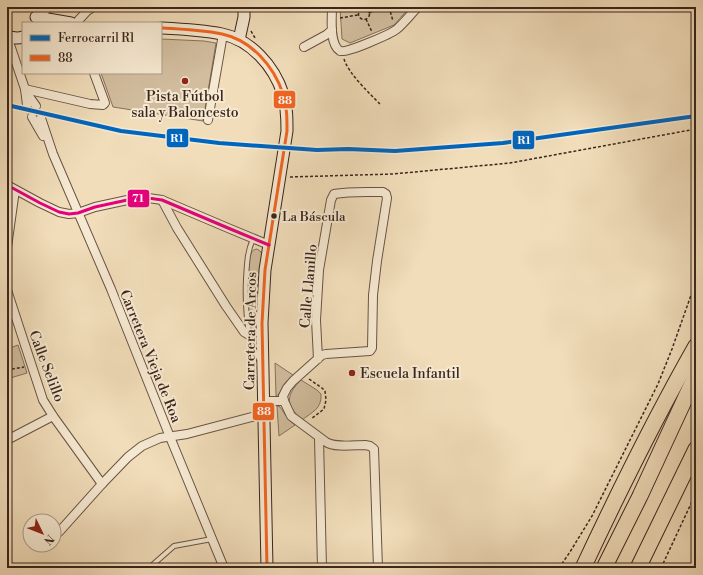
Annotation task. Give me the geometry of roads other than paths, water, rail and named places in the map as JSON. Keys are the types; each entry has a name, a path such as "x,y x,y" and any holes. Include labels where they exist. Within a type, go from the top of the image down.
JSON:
{"highway":[{"path":"583,568 631,469 696,346"},
{"path":"604,568 640,496 696,375"},
{"path":"638,568 696,449"}],"street":[{"path":"34,16 50,7"},
{"path":"77,22 93,7"},
{"path":"162,28 223,34 239,40 244,17 244,7"},
{"path":"332,7 332,30 334,40 336,46 342,52 348,51 397,30 418,7"},
{"path":"34,16 67,22"},
{"path":"304,47 332,30"},
{"path":"208,120 223,34"},
{"path":"14,37 12,50 25,90 27,105"},
{"name":"Carretera de Arcos","path":"239,40 247,44 256,52 274,73 284,95 287,120 287,131 265,270 262,322 267,568"},
{"path":"25,90 90,104 103,105 105,103 94,74"},
{"path":"25,90 36,106"},
{"name":"Carretera Vieja de Roa","path":"32,117 53,154"},
{"name":"Carretera Vieja de Roa","path":"41,118 53,154 116,303 224,568"},
{"path":"7,185 59,212 69,214 132,199 148,198 162,200 269,245"},
{"path":"7,247 15,190"},
{"name":"Calle Llanillo","path":"383,192 386,194 387,198 373,296 372,348 370,352 326,354 318,358 316,320 319,270 331,200 334,194 383,192"},
{"path":"162,200 177,228 222,299 244,332 249,335"},
{"name":"Calle Selillo","path":"7,290 43,400 102,484"},
{"path":"318,358 287,388 284,401 291,416 329,444 366,444 374,449 378,568"},
{"path":"263,401 284,401"},
{"path":"62,529 128,457 142,446 160,438 187,434 263,414"},
{"path":"7,440 53,416"},
{"path":"319,438 322,568"}],"lane":[{"path":"253,238 249,248 247,260 245,304 251,344 263,366"},
{"path":"149,568 174,546 212,539"}],"tunnel":[{"path":"27,105 32,117"}],"rail line":[{"name":"R1","path":"7,105 121,131 219,143 317,150 348,149 395,151 503,143 696,116"}],"place":[{"name":"Pista Fútbol sala y Baloncesto","path":"185,81"},
{"name":"La Báscula","path":"274,216"},
{"name":"Escuela Infantil","path":"352,373"}]}
